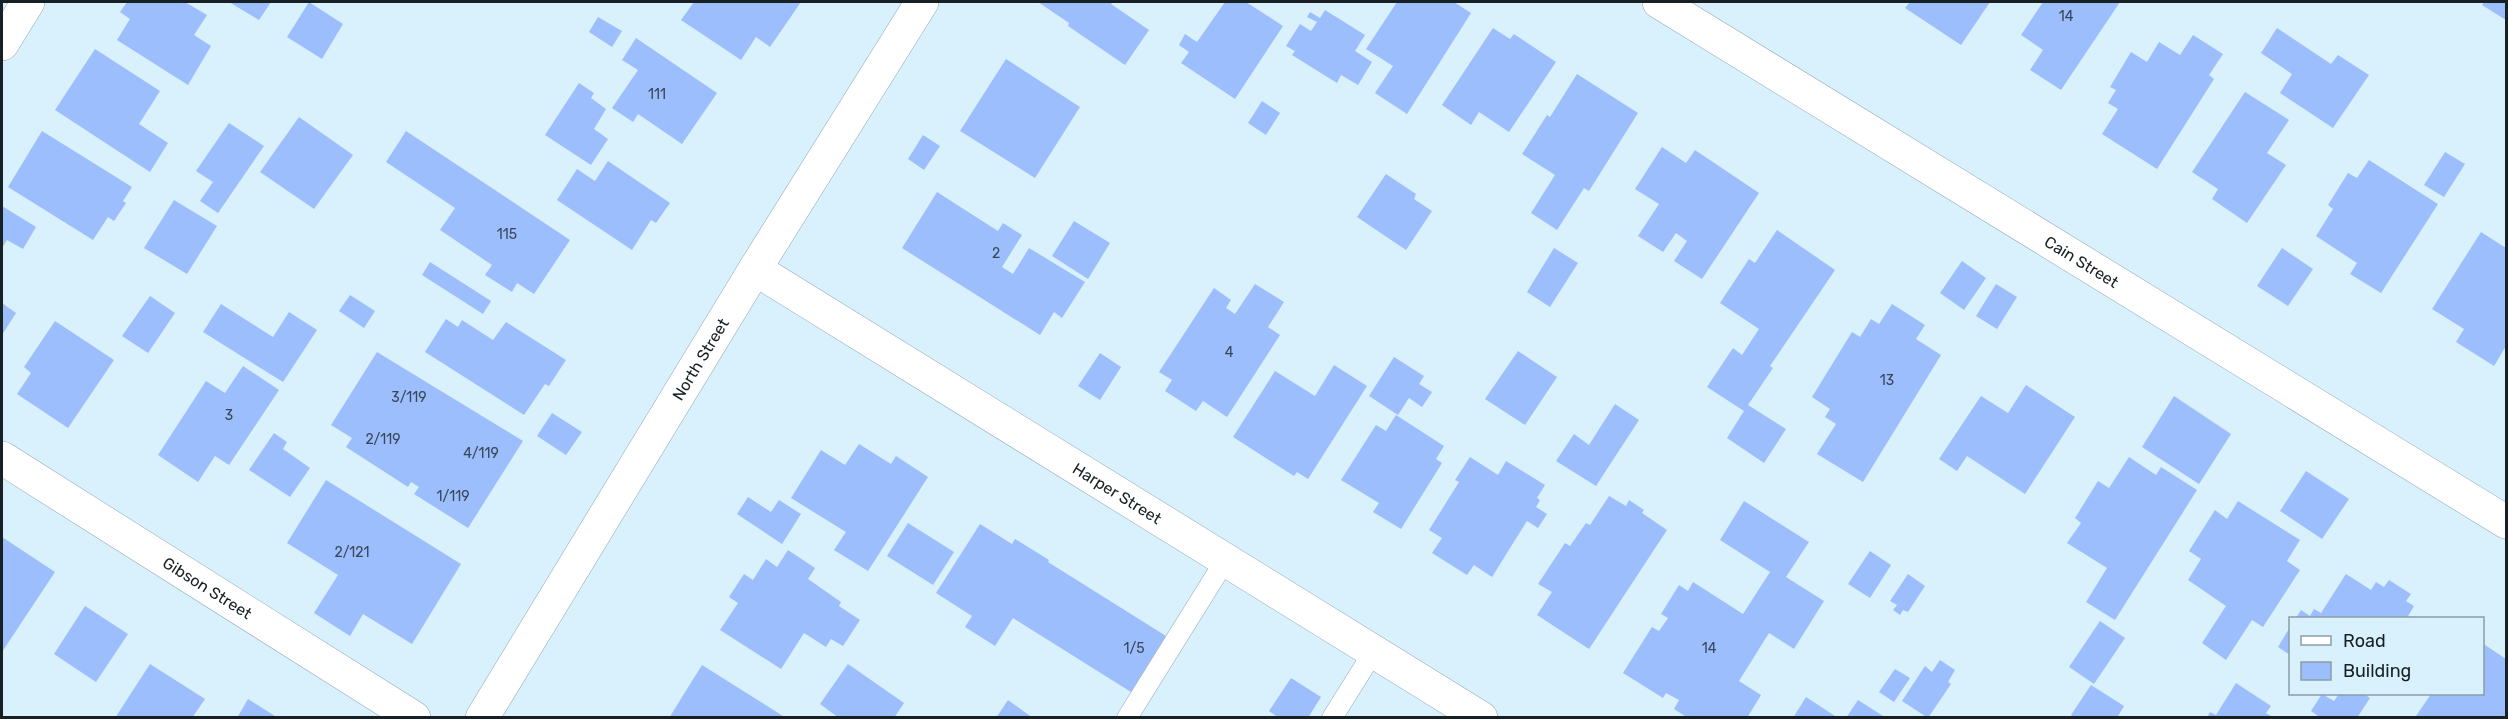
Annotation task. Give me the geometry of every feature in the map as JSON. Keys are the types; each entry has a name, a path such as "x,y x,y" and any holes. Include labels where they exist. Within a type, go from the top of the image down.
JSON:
{"street":[{"path":"2,44 28,2"},
{"name":"North Street","path":"482,717 922,2"},
{"name":"Cain Street","path":"1659,2 2506,522"},
{"name":"Harper Street","path":"755,270 1481,717"},
{"name":"Gibson Street","path":"2,458 414,717"}],"lane":[{"path":"1127,717 1226,559"},
{"path":"1332,717 1374,651"}],"building":[{"path":"127,2 185,2 207,15 194,35 211,46 188,85 117,40 130,19 120,12"},
{"path":"229,2 271,2 259,20"},
{"path":"309,2 343,24 322,59 287,37"},
{"path":"694,2 801,2 770,47 756,37 741,60 681,20"},
{"path":"1038,2 1113,2 1111,4 1149,30 1125,65 1068,26 1069,23"},
{"path":"1225,2 1246,2 1283,26 1235,99 1181,63 1189,52 1179,45 1185,34 1197,42"},
{"path":"1397,2 1454,2 1471,13 1407,114 1375,93 1393,66 1366,49"},
{"path":"1910,2 1990,2 1961,45 1905,8"},
{"path":"2043,2 2120,2 2061,90 2030,70 2043,50 2021,35"},
{"path":"2484,2 2506,2 2506,20 2482,5"},
{"path":"1325,10 1365,35 1355,51 1372,62 1358,85 1341,75 1337,83 1292,55 1295,51 1286,46 1300,24 1311,31 1317,22 1307,17 1310,12 1320,18"},
{"path":"598,17 622,31 612,47 589,32"},
{"path":"1493,28 1510,39 1514,34 1556,62 1509,132 1479,112 1471,125 1442,105"},
{"path":"2277,28 2331,64 2338,55 2369,75 2333,128 2280,93 2292,74 2261,53"},
{"path":"2193,35 2223,54 2209,75 2214,79 2157,169 2102,134 2118,109 2108,103 2116,90 2110,87 2131,52 2147,62 2159,42 2180,55"},
{"path":"636,38 717,93 682,144 638,114 633,122 612,108 638,70 622,60"},
{"path":"95,49 160,91 139,124 168,143 150,172 55,110"},
{"path":"1006,59 1080,107 1035,178 960,131"},
{"path":"1577,74 1638,113 1589,191 1584,188 1557,230 1531,213 1555,175 1522,154 1547,115 1550,117"},
{"path":"579,83 594,93 591,98 606,109 594,129 608,139 591,165 545,135"},
{"path":"2245,92 2289,120 2267,153 2286,165 2247,223 2212,199 2218,189 2192,172"},
{"path":"1262,101 1280,113 1266,135 1248,123"},
{"path":"299,117 353,155 314,209 260,172"},
{"path":"229,123 264,146 218,213 200,201 213,182 196,171"},
{"path":"42,131 132,187 123,201 126,203 114,221 108,217 93,240 8,187"},
{"path":"406,131 570,240 534,294 517,283 512,292 485,275 492,265 440,230 455,208 386,162"},
{"path":"923,135 940,146 924,170 908,159"},
{"path":"1662,147 1686,163 1695,150 1759,193 1702,279 1674,261 1687,241 1676,233 1663,252 1638,236 1659,204 1635,189"},
{"path":"2445,152 2465,164 2444,197 2424,185"},
{"path":"2369,160 2438,204 2381,293 2350,274 2357,263 2316,236 2333,209 2328,205 2348,173 2357,178"},
{"path":"608,161 670,203 656,223 651,220 632,250 557,200 577,169 595,181"},
{"path":"1386,174 1416,194 1414,199 1432,211 1406,250 1357,217"},
{"path":"937,192 998,231 1003,223 1022,235 1002,267 1013,274 1029,248 1085,282 1062,318 1054,312 1040,335 902,248"},
{"path":"174,200 217,226 187,274 144,248"},
{"path":"2,206 36,227 23,249 7,240 2,248"},
{"path":"1074,221 1110,243 1088,279 1052,256"},
{"path":"1777,230 1835,270 1770,366 1773,368 1748,405 1786,429 1764,463 1727,438 1744,411 1707,387 1733,348 1742,355 1759,329 1720,303 1749,259 1755,263"},
{"path":"2481,232 2506,248 2506,346 2494,366 2456,342 2464,329 2432,309"},
{"path":"1554,248 1578,263 1550,307 1527,292"},
{"path":"2282,248 2313,269 2288,306 2257,286"},
{"path":"1962,261 1986,278 1964,310 1940,293"},
{"path":"430,262 491,301 483,314 422,275"},
{"path":"1255,284 1284,302 1268,327 1280,335 1227,417 1203,401 1196,411 1165,391 1172,380 1159,372 1214,288 1231,300 1226,308 1235,314"},
{"path":"1996,284 2017,297 1997,329 1976,316"},
{"path":"350,295 375,311 364,328 339,311"},
{"path":"150,296 175,313 148,353 122,336"},
{"path":"2,303 16,313 2,335"},
{"path":"221,304 273,337 289,312 317,330 283,382 203,332"},
{"path":"1892,304 1925,325 1916,339 1941,355 1863,482 1817,454 1836,424 1825,417 1830,409 1812,397 1852,332 1860,337 1871,319 1879,324"},
{"path":"446,319 458,327 462,320 493,340 506,322 566,360 549,386 545,384 524,415 425,352"},
{"path":"55,321 114,360 68,428 17,394 31,373 24,367"},
{"path":"1518,351 1557,377 1525,425 1485,399"},
{"path":"377,352 523,441 468,528 414,494 419,487 411,482 408,487 346,447 352,438 331,425"},
{"path":"1100,353 1121,367 1100,400 1078,386"},
{"path":"1394,357 1424,376 1419,384 1432,392 1422,407 1409,398 1398,415 1369,396"},
{"path":"1334,365 1367,386 1308,479 1297,472 1294,476 1233,437 1275,371 1315,396"},
{"path":"243,366 279,390 229,465 215,456 198,482 158,455 206,381 225,393"},
{"path":"2026,385 2075,417 2025,494 1967,456 1957,471 1939,459 1981,396 2008,413"},
{"path":"2174,396 2231,434 2199,484 2142,447"},
{"path":"1615,404 1639,420 1596,486 1556,461 1574,434 1589,445"},
{"path":"552,413 582,432 566,455 537,436"},
{"path":"1396,415 1444,446 1436,459 1442,463 1401,529 1373,512 1379,503 1341,480 1376,425 1386,431"},
{"path":"274,433 287,442 283,449 310,468 290,497 249,470"},
{"path":"859,444 891,464 896,456 928,477 868,571 834,550 846,532 791,498 821,450 845,465"},
{"path":"1470,457 1498,475 1506,461 1545,485 1537,498 1540,500 1536,507 1547,514 1538,528 1527,521 1492,577 1474,565 1467,575 1432,553 1442,538 1429,530 1459,482 1455,480"},
{"path":"2129,457 2156,475 2161,467 2197,490 2115,620 2086,602 2107,568 2067,543 2081,523 2075,518 2098,481 2109,488"},
{"path":"2306,471 2349,499 2322,539 2280,511"},
{"path":"326,480 461,564 412,644 363,614 350,636 314,613 338,575 287,543"},
{"path":"1609,496 1626,506 1629,500 1644,510 1642,513 1667,530 1589,649 1537,615 1552,592 1538,584 1565,543 1570,546 1586,523 1590,525"},
{"path":"748,497 771,512 779,500 801,514 782,544 737,514"},
{"path":"1744,501 1809,542 1786,577 1824,601 1794,649 1769,633 1739,681 1761,695 1747,718 1688,718 1674,709 1679,700 1666,693 1663,698 1623,673 1652,627 1659,631 1668,618 1661,614 1679,585 1688,591 1693,582 1743,614 1770,572 1720,540"},
{"path":"2238,501 2300,540 2287,561 2300,570 2263,627 2252,620 2226,660 2202,643 2226,606 2188,580 2201,559 2189,551 2215,510 2227,519"},
{"path":"908,523 954,552 933,585 887,556"},
{"path":"980,524 1012,544 1015,539 1166,636 1131,692 1013,618 995,646 965,627 972,616 936,593"},
{"path":"2,537 55,572 2,652"},
{"path":"788,550 815,568 808,579 841,602 839,606 860,620 843,646 831,639 826,647 804,633 781,669 720,630 738,603 729,597 744,574 753,580 766,559 777,567"},
{"path":"1870,551 1891,565 1870,598 1848,584"},
{"path":"1908,574 1925,586 1908,612 1903,610 1900,615 1893,610 1897,605 1890,601"},
{"path":"2346,574 2371,590 2376,582 2384,587 2389,580 2411,594 2406,601 2414,606 2408,617 2297,617 2301,610 2310,616 2314,609 2321,613"},
{"path":"85,606 128,634 96,682 54,654"},
{"path":"2100,621 2125,638 2094,684 2069,667"},
{"path":"2289,629 2289,654 2278,647"},
{"path":"2484,644 2506,659 2506,718 2416,716 2430,695 2484,695"},
{"path":"1940,660 1955,670 1948,682 1951,684 1928,718 1902,701 1925,666 1932,672"},
{"path":"150,664 205,699 192,718 115,718"},
{"path":"848,664 904,703 894,718 839,718 820,704"},
{"path":"702,665 786,718 669,718"},
{"path":"1895,669 1910,678 1894,702 1879,692"},
{"path":"1291,678 1321,697 1308,718 1279,718 1269,711"},
{"path":"2236,683 2271,706 2266,713 2274,718 2207,718 2210,712 2216,715"},
{"path":"2091,685 2124,706 2117,718 2075,718 2071,715"},
{"path":"2321,695 2334,701 2338,695 2366,695 2370,698 2357,718 2321,718 2311,711"},
{"path":"1806,697 1838,718 1793,718"},
{"path":"248,699 278,718 237,718"},
{"path":"1008,700 1033,718 996,718"},
{"path":"1858,700 1883,716 1882,718 1846,718"}]}
